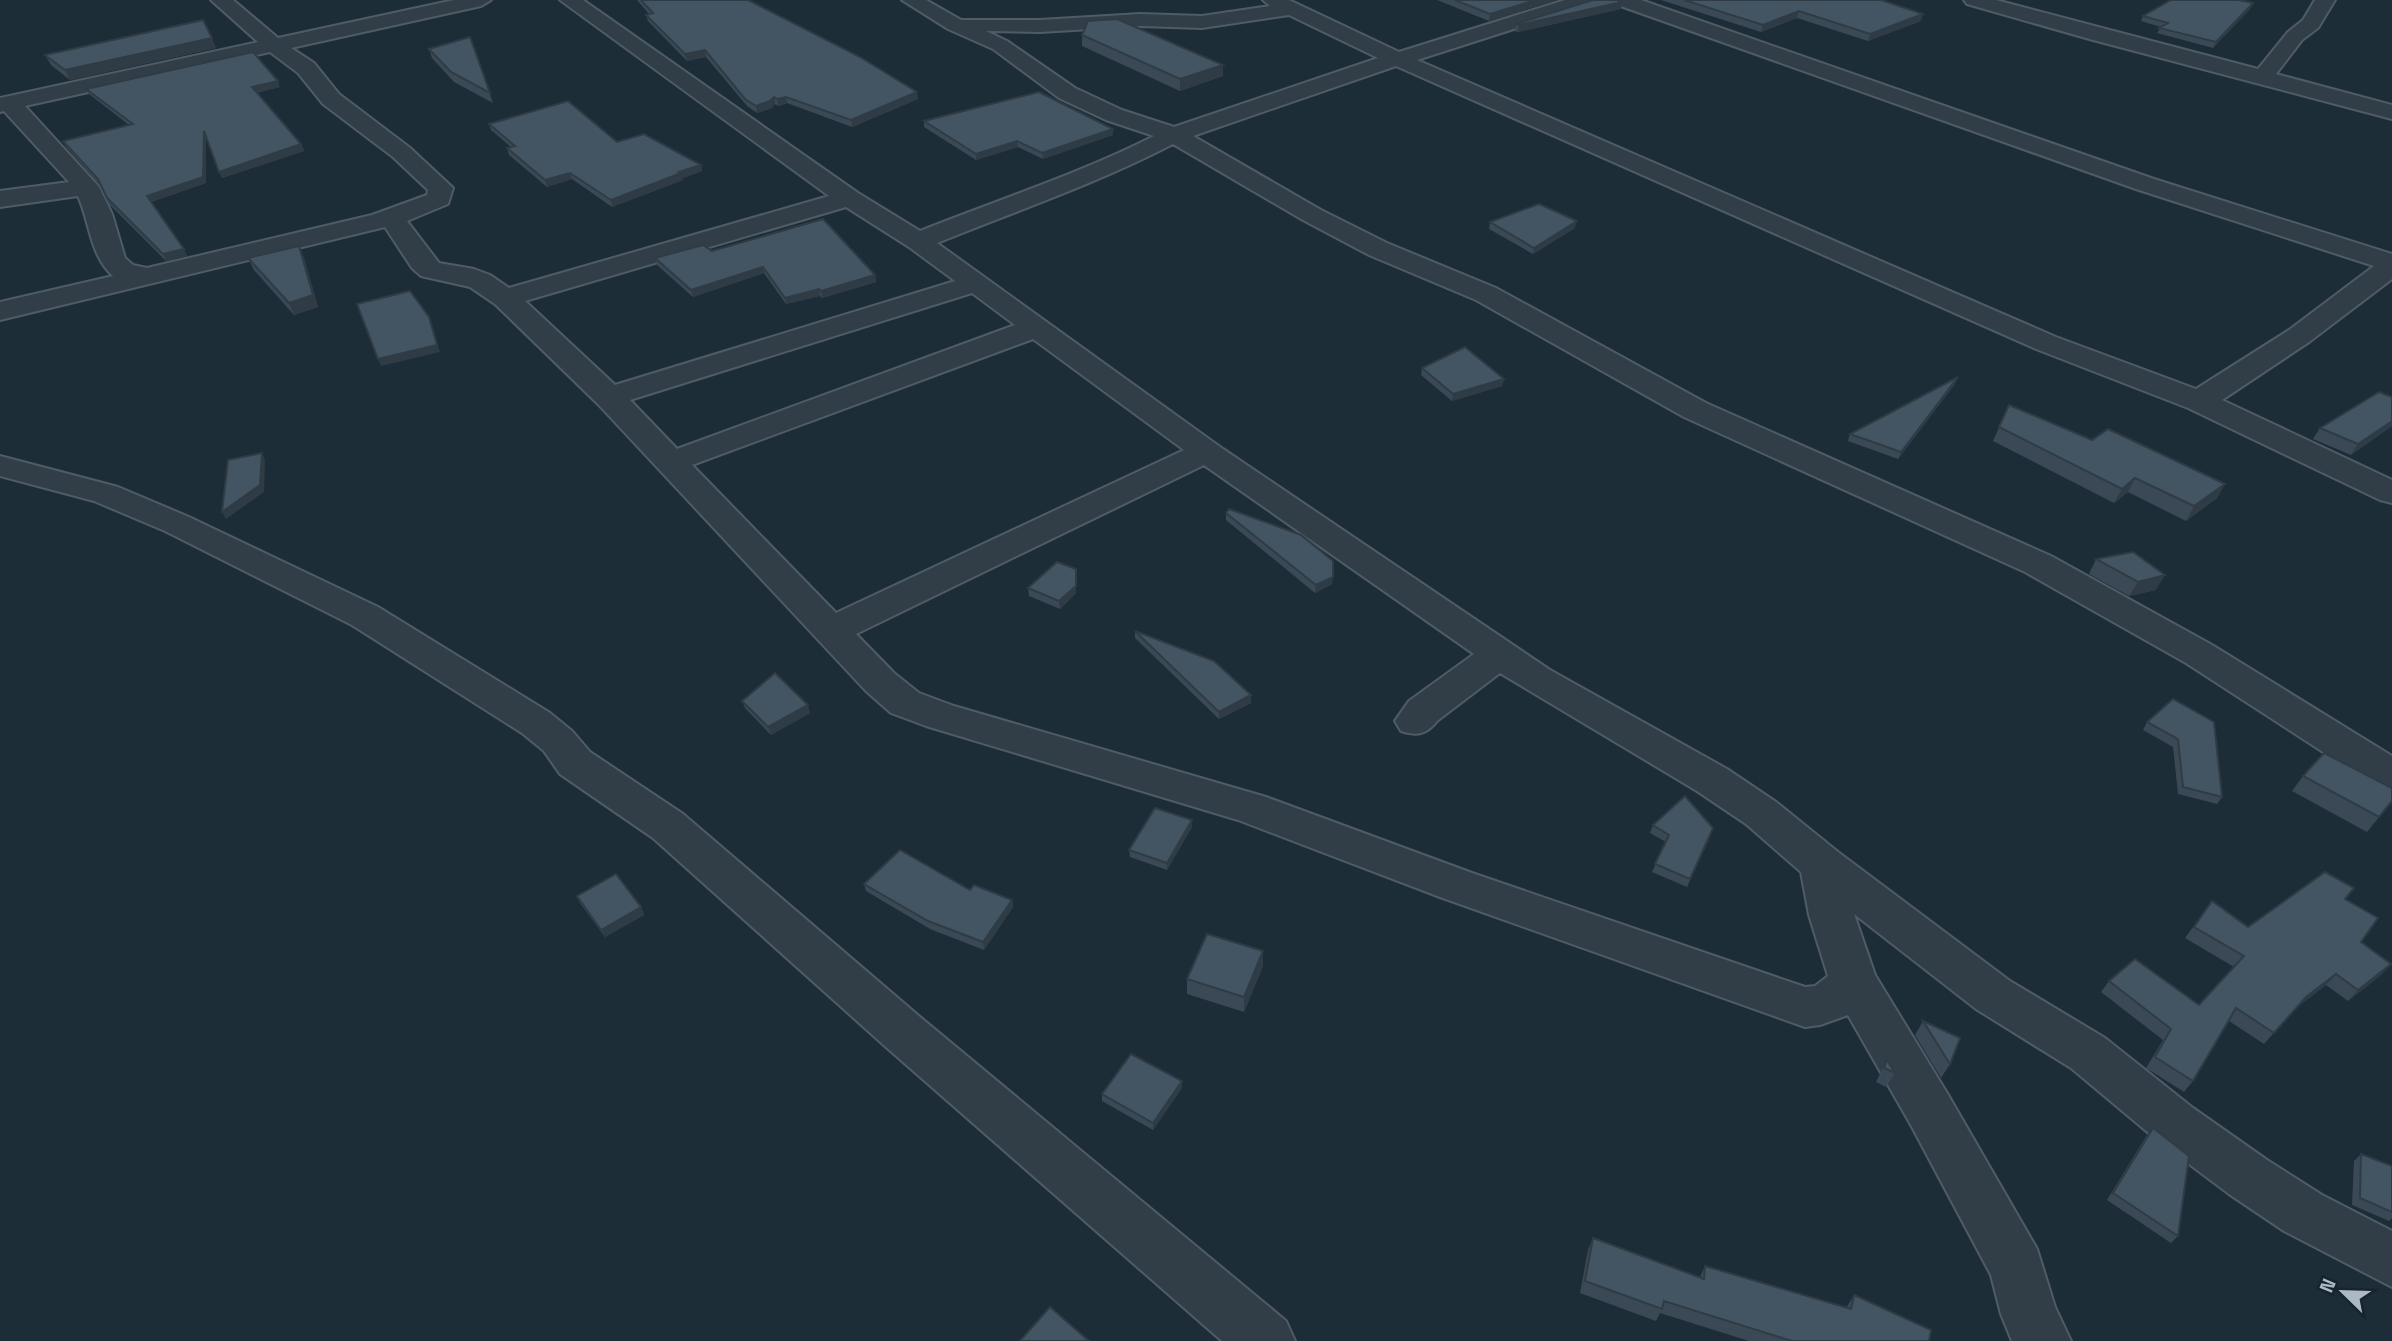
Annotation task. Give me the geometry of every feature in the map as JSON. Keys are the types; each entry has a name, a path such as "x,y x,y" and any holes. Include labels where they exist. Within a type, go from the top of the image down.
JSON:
{"street":[{"path":"0,311 143,275 224,259 390,216 432,202 441,195 441,188 401,152 331,99 306,68 273,45 221,0"},
{"path":"4,104 481,0"},
{"path":"570,0 849,198 918,242 1206,452 1536,679 1712,780 1761,813 1822,864 1993,995 2088,1053 2175,1124 2248,1177 2303,1213 2392,1260"},
{"path":"912,0 955,25 1000,45 1067,93 1114,115 1174,135 1312,215 1378,249 1478,290 1695,410 2038,564 2199,654 2392,776"},
{"path":"918,242 1063,183 1109,168 1174,135 1585,0"},
{"path":"1622,0 2145,184 2392,265"},
{"path":"1974,0 2100,36 2392,112"},
{"path":"2263,77 2295,36 2311,24 2325,0"},
{"path":"955,25 1040,26 1140,20 1202,22 1282,4 1397,60 2046,343 2199,401 2392,493"},
{"path":"2030,15 2051,5"},
{"path":"4,104 86,187 99,214 112,261 124,271 143,275"},
{"path":"0,199 86,187"},
{"path":"505,298 849,198"},
{"path":"390,216 422,262 431,270 464,275 480,281 505,298 609,397 880,682 905,703 940,716 1251,808 1456,884 1805,1007 1822,1006 1837,997 1853,981"},
{"path":"2199,401 2299,336 2392,265"},
{"path":"609,397 976,284"},
{"path":"671,462 1037,327"},
{"path":"831,631 1206,452"},
{"path":"0,466 106,494 177,524 365,616 536,723 558,741 575,763 594,778 668,826 1266,1341"},
{"path":"1415,721 1434,703 1500,654"},
{"path":"1822,864 1832,915 1853,981 1929,1109 2017,1268 2029,1314 2042,1341"}],"building":[{"path":"641,0 748,0 860,57 917,92 851,120 786,97 774,97 756,106 745,99 705,50 685,54 646,15 653,13"},
{"path":"1455,0 1536,0 1490,14"},
{"path":"1593,0 1622,2 1516,24"},
{"path":"1684,0 1881,0 1923,14 1870,34 1799,11 1763,25"},
{"path":"2171,0 2239,0 2253,3 2216,42 2159,28 2168,23 2143,16"},
{"path":"1117,19 1223,65 1180,79 1082,35 1088,21"},
{"path":"203,20 212,38 65,70 45,55"},
{"path":"470,37 490,93 451,72 429,49"},
{"path":"253,52 278,81 252,87 301,144 219,172 204,131 203,177 147,196 184,249 163,254 107,198 98,179 63,141 133,124 86,89"},
{"path":"1039,92 1113,129 1042,153 1017,141 976,154 924,121"},
{"path":"568,101 617,142 644,134 701,165 611,200 570,173 545,180 507,148 515,146 489,124"},
{"path":"1539,204 1577,221 1534,248 1490,222"},
{"path":"823,219 875,275 821,291 819,289 785,298 763,267 691,290 655,258 703,245 712,251"},
{"path":"299,246 313,295 289,303 248,258"},
{"path":"410,291 429,317 437,345 378,359 357,304"},
{"path":"1465,347 1504,379 1453,394 1422,368"},
{"path":"1958,377 1901,452 1850,434"},
{"path":"2379,392 2392,397 2392,421 2358,444 2320,428"},
{"path":"2009,405 2092,440 2108,429 2225,484 2194,506 2135,478 2122,489 1999,427"},
{"path":"262,453 260,485 222,512 228,460"},
{"path":"1229,509 1301,535 1333,561 1333,577 1316,585 1226,513"},
{"path":"2133,552 2165,575 2138,582 2096,559"},
{"path":"1057,562 1076,569 1076,586 1059,601 1028,588"},
{"path":"1135,631 1214,661 1251,695 1219,712"},
{"path":"775,673 808,705 768,727 742,701"},
{"path":"2173,699 2214,722 2222,797 2183,787 2178,739 2147,722"},
{"path":"2324,753 2392,788 2392,801 2379,817 2303,776"},
{"path":"1685,796 1713,828 1690,879 1655,864 1669,835 1653,825"},
{"path":"1155,808 1192,820 1167,863 1129,850"},
{"path":"900,850 970,890 974,885 1012,900 983,942 928,921 864,884"},
{"path":"2325,872 2354,888 2345,899 2378,918 2361,942 2391,964 2358,990 2336,974 2306,997 2274,1033 2236,1008 2193,1081 2155,1057 2171,1029 2109,981 2135,959 2199,1005 2244,956 2194,927 2212,901 2248,927"},
{"path":"616,874 641,907 601,930 577,896"},
{"path":"1207,934 1263,951 1244,997 1187,979"},
{"path":"1923,1021 1960,1038 1950,1064"},
{"path":"1131,1054 1182,1081 1153,1123 1102,1094"},
{"path":"1887,1060 1895,1073 1884,1068"},
{"path":"2153,1128 2189,1156 2178,1236 2113,1193"},
{"path":"2361,1154 2392,1166 2392,1212 2360,1198"},
{"path":"1593,1238 1704,1279 1705,1266 1851,1309 1854,1295 1931,1330 1929,1341 1792,1341 1664,1301 1662,1309 1585,1281"},
{"path":"1050,1307 1089,1341 1020,1341"}]}
